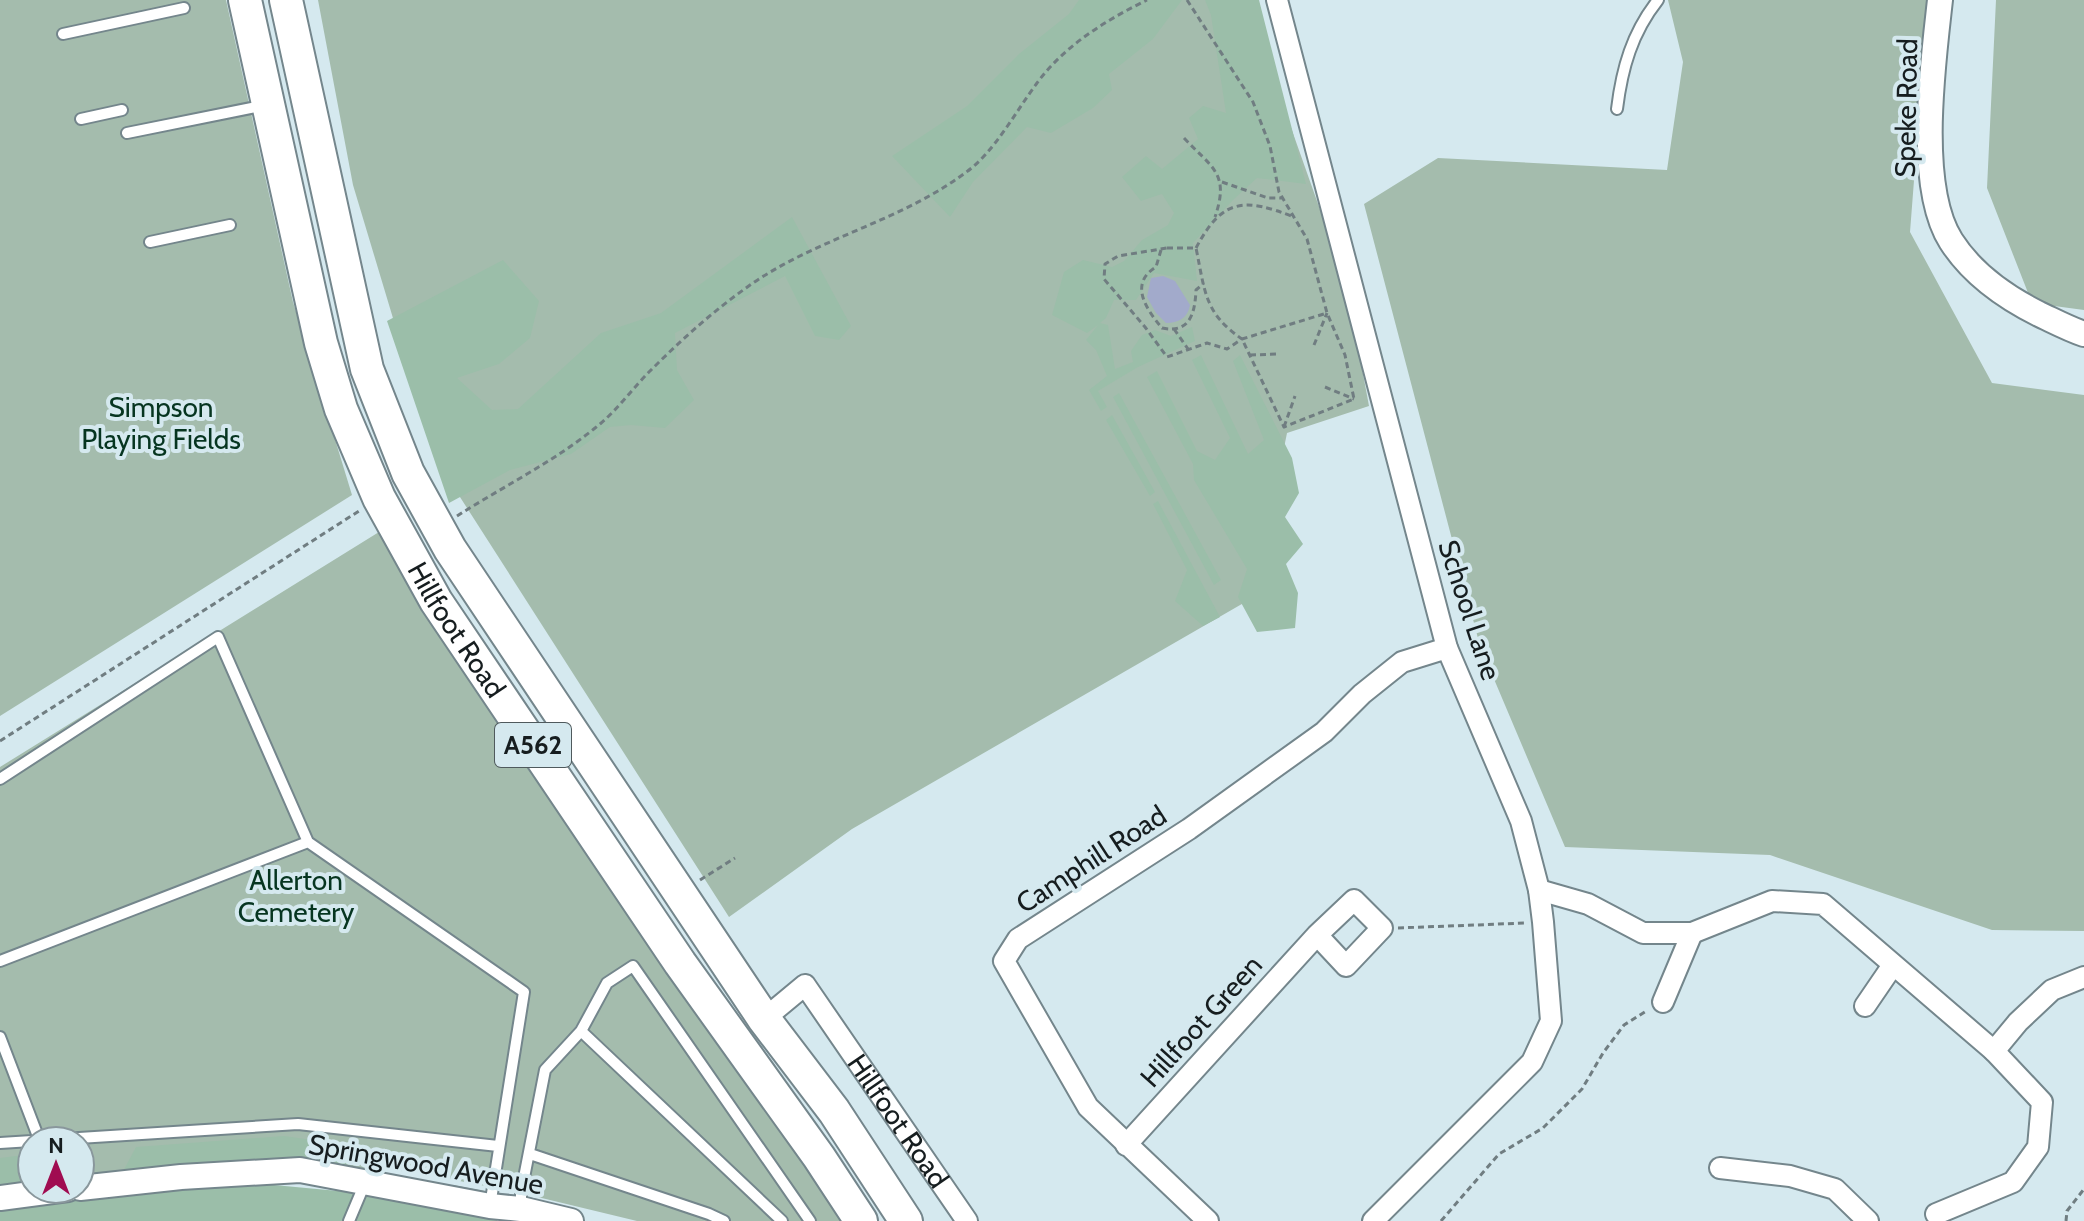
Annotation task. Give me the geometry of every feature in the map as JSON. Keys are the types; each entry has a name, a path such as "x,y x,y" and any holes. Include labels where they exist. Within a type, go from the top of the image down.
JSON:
{"highway":[{"name":"Hillfoot Road","path":"245,0 321,343 341,409 386,511 436,601 627,886 861,1221"},
{"name":"Hillfoot Road","path":"286,0 367,369 408,473 430,516 680,893 764,1019 834,1111 906,1221"}],"street":[{"name":"School Lane","path":"1277,0 1447,648 1521,821 1539,890 1551,1021 1532,1062 1373,1221"},
{"name":"Speke Road","path":"1940,0 1930,142 1938,209 1950,239 1977,273 2017,303 2084,334"},
{"path":"386,511 430,516"},
{"name":"Camphill Road","path":"1208,1221 1088,1107 1004,961 1018,939 1189,829 1324,732 1362,694 1402,662 1447,648"},
{"path":"1539,890 1588,904 1643,933 1692,933 1772,901 1823,904 1994,1051 2042,1102 2038,1147 2013,1182 1936,1214"},
{"name":"Hillfoot Green","path":"1126,1145 1317,935 1354,900 1382,928"},
{"path":"1317,935 1346,966 1382,928"},
{"path":"1663,1002 1692,933"},
{"path":"1865,1006 1893,965"},
{"path":"1994,1051 2018,1022 2052,990 2084,977"},
{"name":"Hillfoot Road","path":"764,1019 805,985 967,1221"},
{"path":"1720,1168 1790,1176 1835,1189 1868,1221"},
{"name":"Springwood Avenue","path":"96,1186 181,1177 300,1170 490,1206 521,1209 571,1221"}],"lane":[{"path":"1617,109 1622,73 1631,47 1641,21 1658,0"},
{"path":"63,34 184,8"},
{"path":"127,133 268,104"},
{"path":"81,119 122,110"},
{"path":"150,242 230,225"},
{"path":"0,779 218,637 308,842 524,992 490,1206"},
{"path":"0,961 308,842"},
{"path":"521,1209 521,1193 545,1070 581,1031 607,983 633,966 810,1221"},
{"path":"581,1031 782,1221"},
{"path":"0,1037 34,1125"},
{"path":"96,1136 298,1124 498,1146"},
{"path":"530,1154 724,1221"},
{"path":"349,1221 365,1183"}],"path":[{"path":"430,516 549,459 601,424 651,370 746,288 796,257 923,201 969,171 1000,136 1039,80 1076,43 1120,13 1147,0"},
{"path":"1187,0 1253,102 1270,146 1283,198 1307,239 1327,313 1345,355 1354,399"},
{"path":"1184,138 1222,182 1222,197 1214,221"},
{"path":"1222,182 1268,198 1283,198"},
{"path":"1284,427 1242,339 1213,313 1196,248 1214,221 1229,206 1253,205 1295,217"},
{"path":"1196,248 1161,249 1118,256 1105,264 1104,279 1167,357 1207,343 1227,349 1242,339 1327,313"},
{"path":"1161,249 1156,267 1149,271 1142,284 1141,297 1162,328 1174,329 1189,323 1194,311 1196,290 1204,283"},
{"path":"1314,345 1327,313"},
{"path":"1174,329 1188,350"},
{"path":"1250,355 1279,354"},
{"path":"1325,387 1354,399"},
{"path":"1284,427 1295,396"},
{"path":"1284,427 1354,399"},
{"path":"0,741 386,511"},
{"path":"680,893 735,858"},
{"path":"1382,928 1543,922"},
{"path":"1441,1221 1499,1154 1543,1128 1582,1089 1624,1025 1663,1002"},
{"path":"2066,1221 2067,1211 2084,1189"}],"green space":[{"name":"Simpson Playing Fields","path":"0,0 226,0 293,302 352,495 0,716"},
{"path":"318,0 1254,0 1283,105 1346,283 1369,406 1287,433 1254,597 852,829 729,917 435,458 353,185"},
{"path":"1079,0 1182,0 1153,39 1109,74 1112,90 1093,108 1051,133 1027,127 973,182 950,217 892,156 967,106 1019,54 1069,14"},
{"path":"1205,0 1259,0 1306,184 1257,178 1193,243 1197,281 1154,273 1136,300 1114,300 1106,318 1100,323 1108,325 1115,369 1133,362 1131,351 1142,335 1155,330 1171,336 1192,327 1195,341 1138,367 1098,391 1107,407 1101,411 1089,390 1107,376 1096,350 1086,340 1098,325 1087,333 1052,315 1064,272 1083,260 1112,267 1124,261 1142,240 1168,225 1174,213 1162,194 1141,201 1122,177 1146,156 1162,169 1198,139 1189,118 1203,106 1226,113 1211,15"},
{"path":"1668,0 1928,0 1910,232 1992,383 2084,395 2084,931 1992,930 1770,855 1565,847 1480,646 1364,204 1438,158 1667,170 1683,62"},
{"path":"1996,0 2084,0 2084,310 2032,303 1987,188"},
{"path":"792,217 851,326 839,340 815,336 785,276 675,333 677,370 694,400 665,428 610,427 571,454 510,470 449,503 387,321 503,260 539,301 530,338 499,364 457,378 492,410 518,409 601,333 661,313"},
{"path":"1201,355 1248,454 1264,440 1233,361 1240,355 1292,458 1299,493 1285,517 1303,544 1286,564 1298,593 1295,628 1257,632 1238,597 1247,569 1194,480 1193,464 1147,377 1157,371 1197,451 1215,460 1230,438 1192,360"},
{"path":"1119,393 1221,580 1214,585 1113,397"},
{"path":"1112,415 1155,492 1150,496 1106,420"},
{"path":"1158,501 1220,617 1203,626 1175,601 1187,570 1153,504"},
{"name":"Allerton Cemetery","path":"379,532 393,558 404,568 842,1221 637,1221 521,1193 413,1172 299,1163 96,1180 96,1125 16,1125 16,1188 0,1190 0,767"},
{"path":"284,1136 362,1147 361,1164 287,1166 274,1185 381,1195 453,1185 505,1195 497,1221 0,1221 0,1158 16,1156 16,1205 96,1205 96,1182 119,1179 136,1147"}],"water":[{"path":"1163,276 1175,281 1190,305 1185,316 1175,322 1166,323 1147,297 1151,278"}]}
